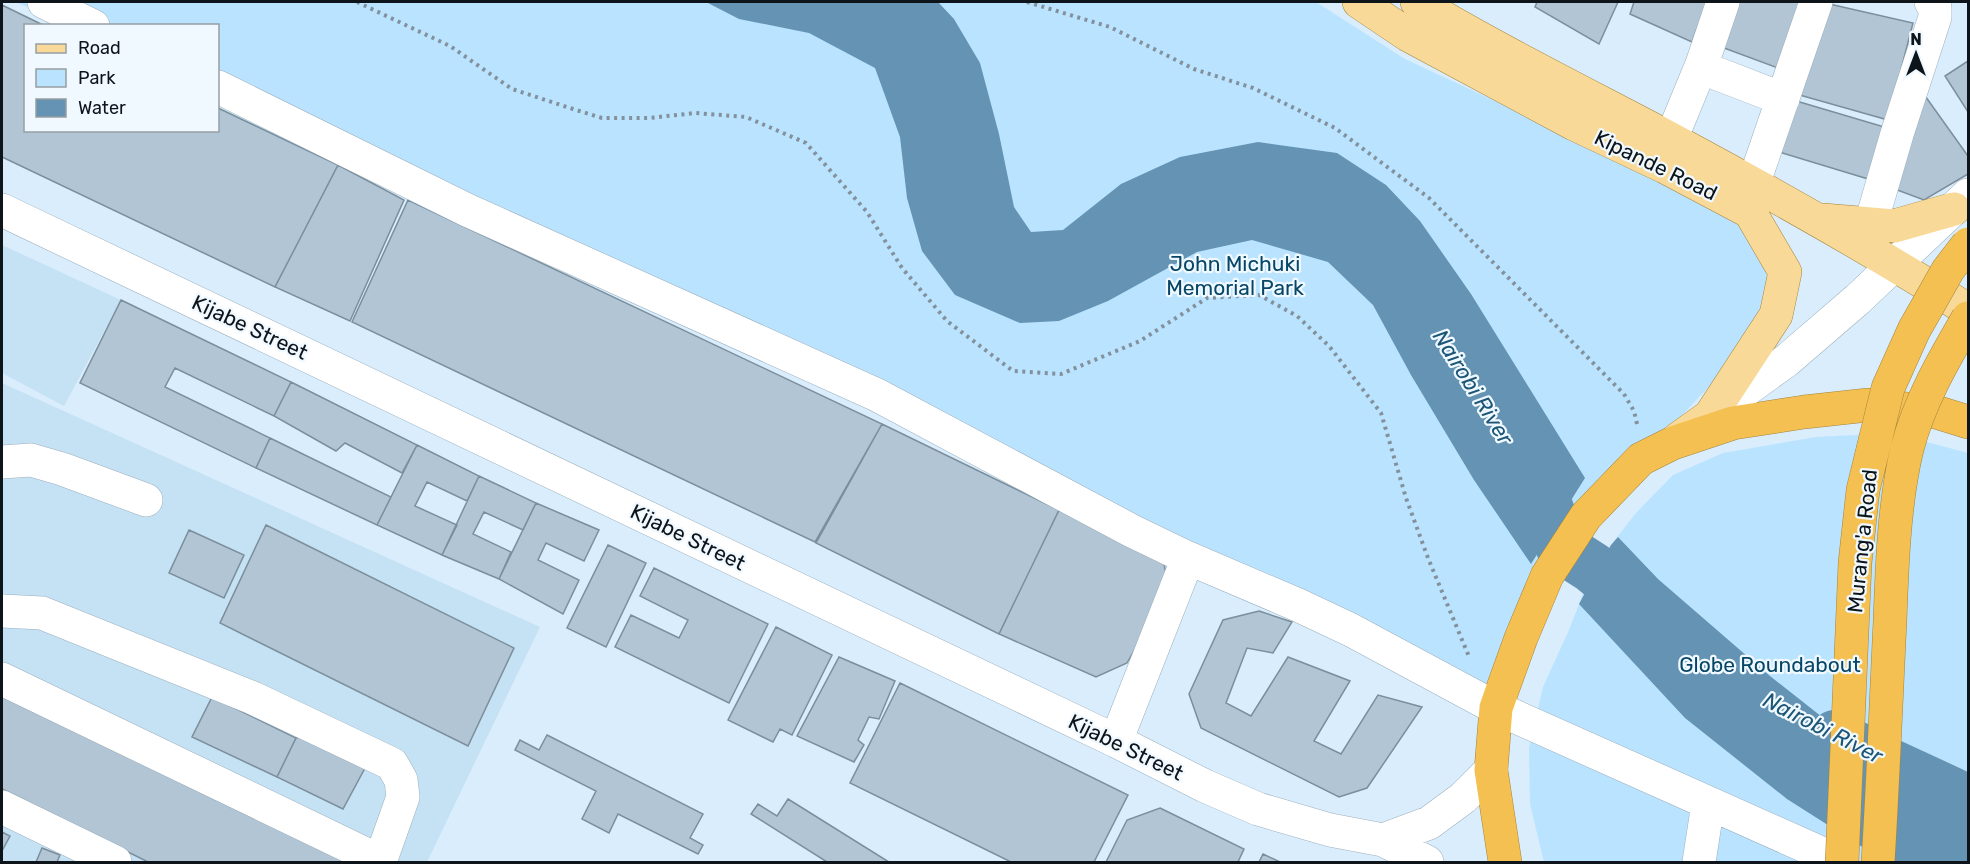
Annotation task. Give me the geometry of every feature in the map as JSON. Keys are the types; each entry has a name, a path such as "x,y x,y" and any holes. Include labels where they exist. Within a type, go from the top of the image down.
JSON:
{"highway":[{"name":"Murang'a Road","path":"1842,862 1855,563 1863,490 1888,388 1914,330 1948,270 1968,244"},
{"name":"Murang'a Road","path":"1878,862 1893,550 1903,471 1907,448 1937,372 1968,318"},
{"path":"1505,862 1491,770 1496,708 1521,638 1547,576 1586,516 1641,459 1673,443 1733,423 1804,412 1868,405 1935,412 1968,422"}],"main road":[{"name":"Kipande Road","path":"1359,2 1408,35 1574,124 1665,167 1750,212 1785,272 1776,315 1710,416"},
{"name":"Kipande Road","path":"1416,2 1479,39 1671,139 1895,265 1968,310"},
{"name":"Kipande Road","path":"1815,220 1894,226 1961,202"},
{"path":"1673,443 1710,416"}],"street":[{"path":"44,2 89,24"},
{"path":"1671,139 1702,64 1723,2"},
{"path":"1753,185 1816,2"},
{"path":"1872,224 1897,134 1935,17 1935,8 1931,2"},
{"path":"1718,74 1783,99"},
{"path":"219,87 467,210 877,395 1132,531 1188,558 1298,604 1496,708 1842,862"},
{"path":"1710,416 1786,361 1895,265 1961,202"},
{"name":"Kijabe Street","path":"2,210 1116,741 1205,786 1258,809 1330,830 1383,840 1426,862"},
{"path":"2,462 31,460 146,500"},
{"path":"1116,741 1188,558"},
{"path":"2,611 42,613 253,698 392,764 401,780 403,797 380,862 2,679"},
{"name":"Kijabe Street","path":"1383,840 1429,824 1462,798 1491,770"},
{"path":"1699,862 1708,804"},
{"path":"2,807 115,862"}],"path":[{"path":"357,2 450,46 512,89 573,109 602,118 649,118 695,113 746,117 806,143 867,212 902,268 947,321 1012,372 1061,374 1140,341 1207,298 1259,295 1297,316 1329,346 1382,413 1413,518 1471,661"},
{"path":"1027,2 1110,27 1194,69 1263,93 1335,128 1429,198 1624,394 1634,411 1641,459"}],"shaded area":[{"path":"2,245 121,300 64,406 2,373"},
{"path":"2,383 540,627 427,862 2,862"}],"green space":[{"name":"John Michuki Memorial Park","path":"16,2 1316,2 1405,59 1726,209 1760,249 1776,315 1608,492 1488,704 219,93 219,24 67,24"},
{"name":"Globe Roundabout","path":"1893,433 1968,453 1968,862 1544,862 1530,804 1529,748 1543,687 1569,630 1593,568 1636,513 1673,475 1723,453 1816,437"}],"water":[{"path":"706,2 938,2 954,19 980,63 999,134 1014,207 1031,232 1063,230 1121,184 1180,157 1258,142 1337,153 1386,185 1420,221 1471,294 1585,478 1531,564 1474,480 1411,375 1373,305 1328,262 1252,240 1197,252 1108,301 1059,321 1020,323 955,295 922,251 907,198 900,137 875,68 809,33 739,19"},
{"path":"1618,537 1658,579 1770,676 1912,788 1968,815 1968,862 1886,862 1787,799 1685,718 1579,604 1611,545"}],"building":[{"path":"1537,2 1618,2 1599,44 1535,7"},
{"path":"1634,2 1707,2 1692,42 1630,14"},
{"path":"1732,2 1812,2 1786,71 1716,45"},
{"path":"1825,3 1913,23 1888,120 1796,94"},
{"path":"2,5 41,24 24,24 24,132 219,132 219,108 338,165 275,287 2,157"},
{"path":"1968,61 1968,112 1945,76"},
{"path":"1918,86 1968,156 1968,174 1924,200 1892,188"},
{"path":"1793,100 1891,129 1878,182 1779,152"},
{"path":"338,165 404,200 350,321 275,287"},
{"path":"408,200 882,424 815,542 352,322"},
{"path":"121,300 291,382 274,416 175,368 165,387 270,438 256,468 80,383"},
{"path":"291,382 417,445 402,473 345,443 336,451 274,416"},
{"path":"882,424 1059,510 999,634 816,543"},
{"path":"270,438 391,497 377,525 256,468"},
{"path":"417,445 479,476 467,501 427,482 415,506 457,525 442,555 377,525"},
{"path":"479,476 536,503 523,530 484,512 473,534 511,552 499,579 442,555"},
{"path":"536,503 599,530 584,561 546,543 538,560 579,580 563,614 499,579"},
{"path":"1059,510 1163,559 1169,589 1127,663 1096,677 999,634"},
{"path":"266,525 514,648 468,746 220,623"},
{"path":"189,530 244,555 224,598 169,573"},
{"path":"608,545 646,563 606,647 567,628"},
{"path":"654,568 768,624 729,703 615,647 631,615 679,638 688,620 640,596"},
{"path":"1259,611 1292,622 1273,653 1247,648 1226,703 1251,716 1288,657 1350,681 1314,741 1341,754 1378,695 1422,707 1367,788 1339,797 1201,728 1189,694 1223,620"},
{"path":"776,627 832,655 792,735 780,729 773,742 728,720"},
{"path":"839,657 895,681 879,719 869,717 858,740 864,745 854,762 797,736"},
{"path":"900,683 1128,795 1094,862 1011,862 850,783"},
{"path":"2,685 348,862 148,862 2,789"},
{"path":"212,697 296,738 277,777 192,737"},
{"path":"547,735 703,814 690,838 703,845 698,854 618,814 609,833 582,819 596,791 515,750 520,740 539,750"},
{"path":"301,737 365,768 343,809 277,777 296,738"},
{"path":"788,799 889,862 827,862 751,814 758,804 777,816"},
{"path":"1160,808 1244,849 1238,862 1106,862 1127,820"},
{"path":"2,832 10,836 2,851"},
{"path":"42,848 60,855 57,862 36,862"},
{"path":"1263,854 1280,862 1259,862"}],"waterway":[{"name":"Nairobi River","path":"1520,466 1547,507 1562,548 1593,568 1652,617"},
{"name":"Nairobi River","path":"1835,736 1954,794 1968,808"}]}
